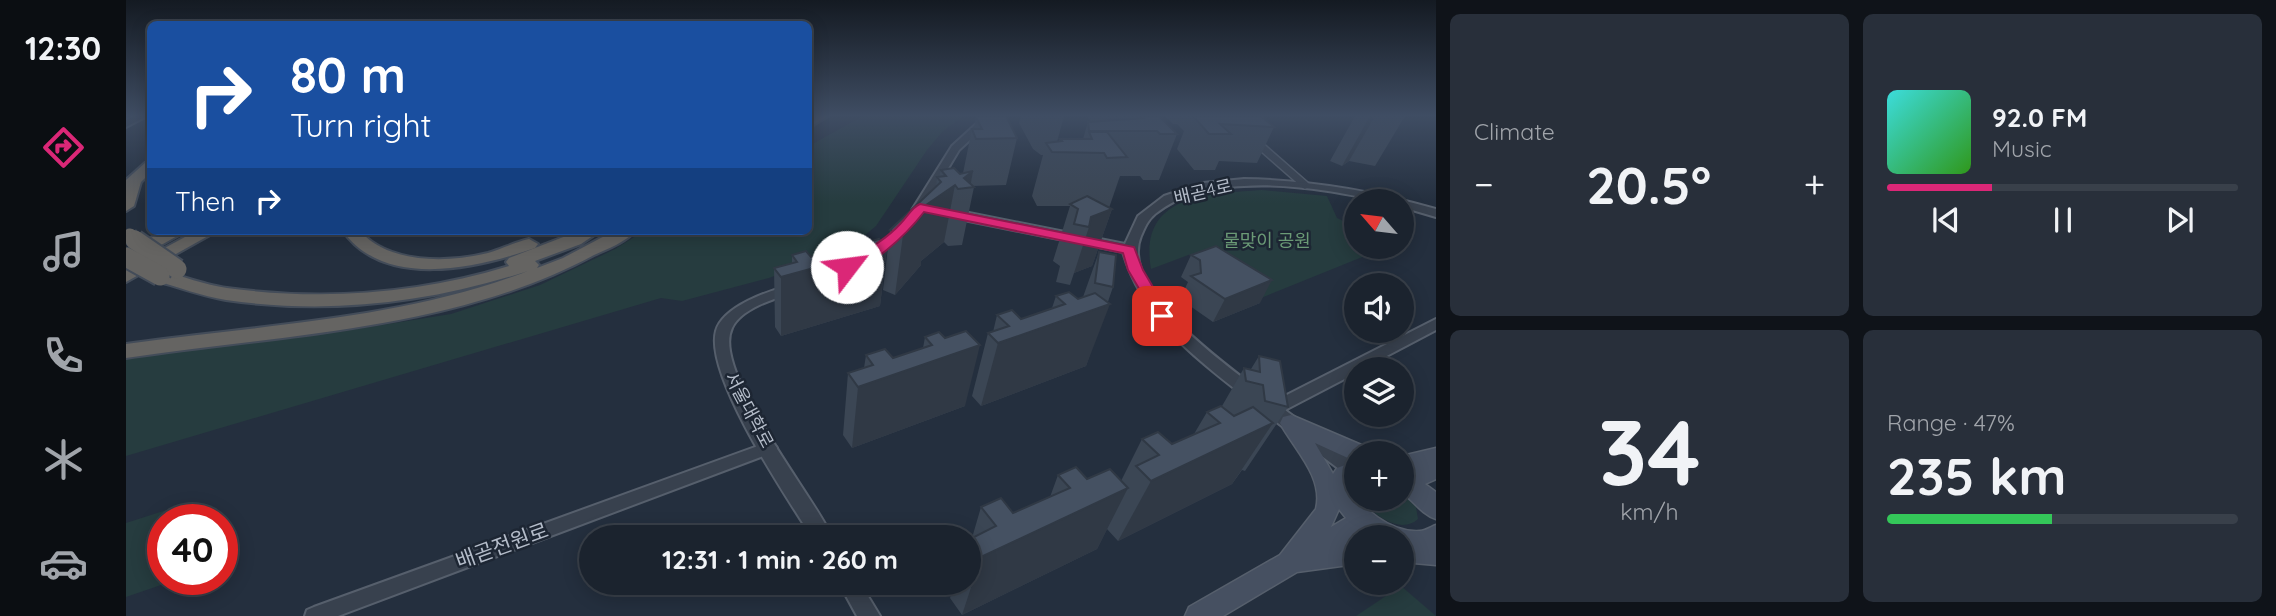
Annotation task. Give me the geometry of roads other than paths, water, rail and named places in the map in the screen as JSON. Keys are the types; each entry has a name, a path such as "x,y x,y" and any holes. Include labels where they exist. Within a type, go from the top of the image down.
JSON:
{"highway":[{"path":"126,175 147,158"},
{"path":"147,169 134,180 126,207 130,236 169,272 237,284 316,290 431,284 525,259 582,235"},
{"path":"126,257 170,235"},
{"path":"126,275 201,235"},
{"path":"353,235 358,243 383,257 427,263 491,257 551,235"},
{"path":"126,257 225,294 308,300 398,297 469,284 531,265 598,235"},
{"path":"126,351 412,311 481,295 542,275 600,248 621,235"}],"main road":[{"path":"1281,416 1344,456"},
{"path":"1281,416 1322,473 1330,497 1327,510 1287,565"},
{"path":"1414,462 1436,457"},
{"path":"1414,478 1436,469"},
{"path":"1344,476 1340,482 1344,499"},
{"path":"1414,488 1436,509"},
{"path":"1354,511 1373,525"},
{"path":"1198,616 1364,520"},
{"path":"1414,541 1421,542 1436,536"},
{"path":"1414,552 1436,554"},
{"path":"1287,565 1344,555"}],"street":[{"path":"906,226 920,208 934,179 957,145"},
{"path":"1259,145 1305,185"},
{"name":"배곧4로","path":"1129,250 1144,218 1160,203 1172,197 1225,185 1273,182 1344,192"},
{"path":"1414,207 1436,213"},
{"path":"920,208 1129,250 1135,270 1147,292 1177,332 1281,416 1436,324"},
{"name":"서울대학로","path":"810,284 765,298 732,318 723,330 722,344 731,378 815,525"},
{"name":"배곧전원로","path":"314,616 769,448"},
{"path":"856,595 869,616"}],"park label":[{"name":"물맞이 공원","path":"1267,241"}]}
